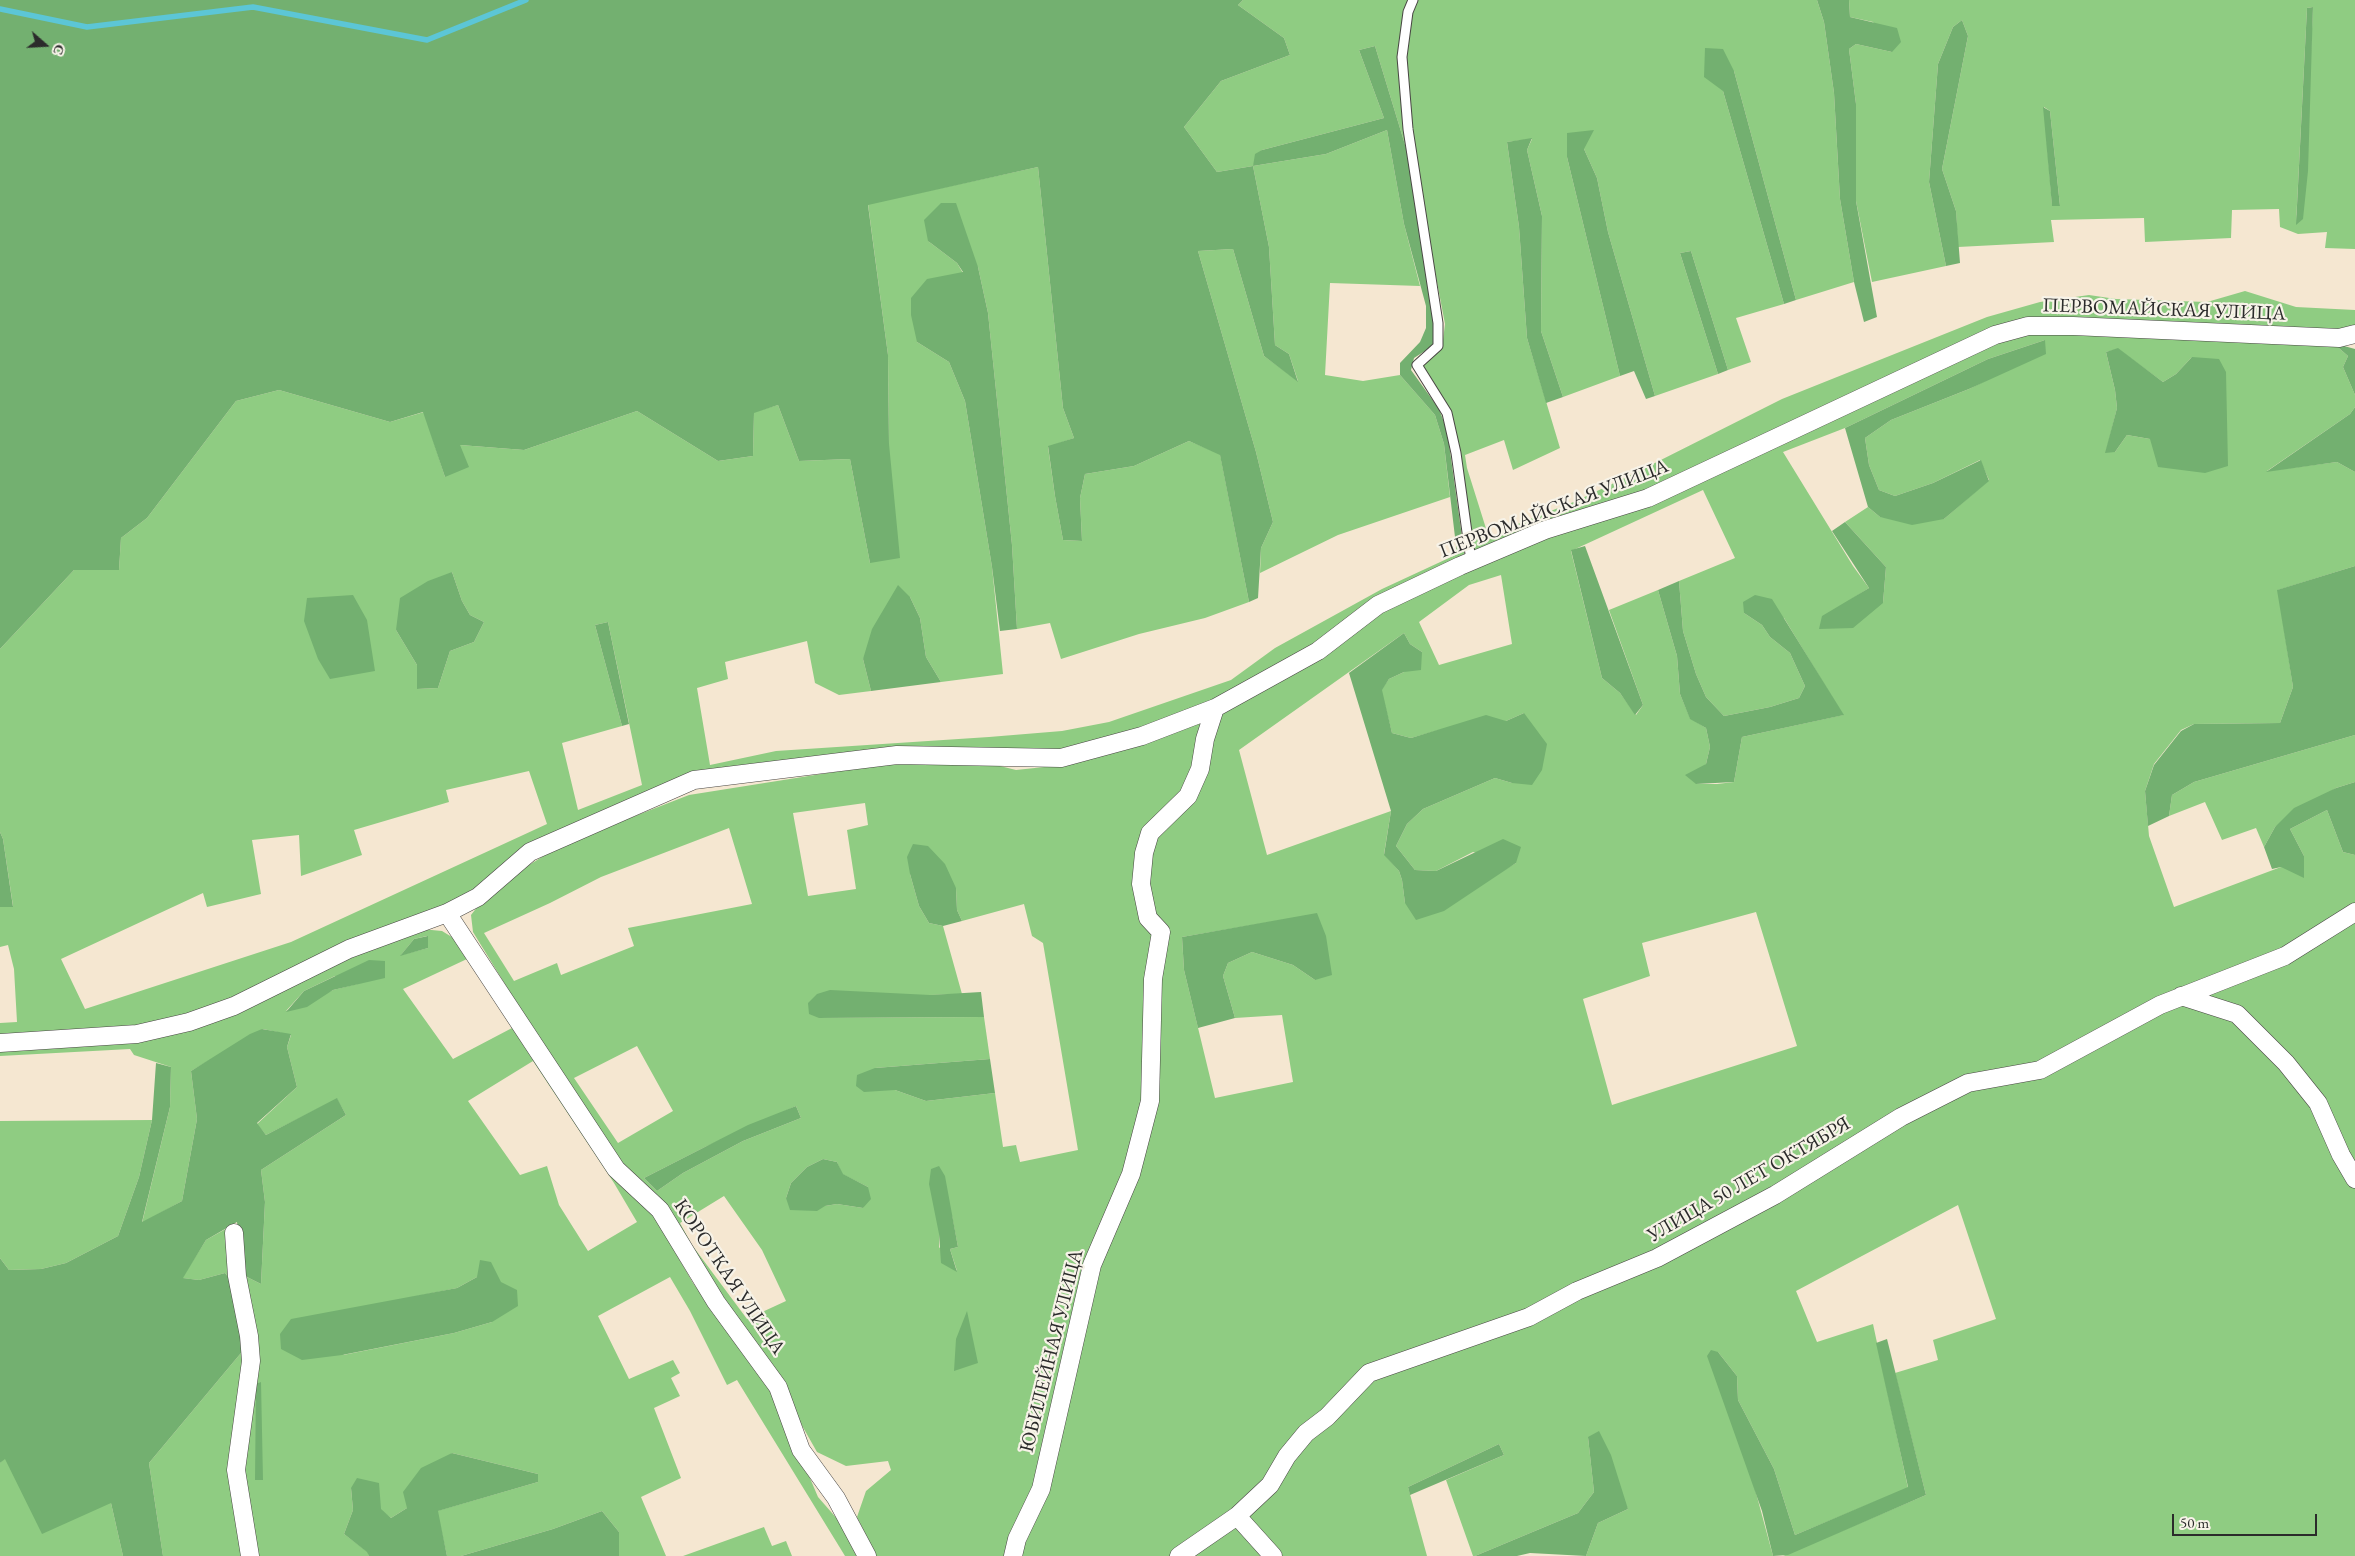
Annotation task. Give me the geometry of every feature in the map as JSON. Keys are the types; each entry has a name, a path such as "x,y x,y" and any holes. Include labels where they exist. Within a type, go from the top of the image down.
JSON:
{"street":[{"name":"ПЕРВОМАЙСКАЯ УЛИЦА","path":"0,1043 136,1034 189,1022 234,1006 349,949 447,913 478,897 530,852 694,780 898,754 1062,758 1142,736 1215,708 1318,651 1378,605 1471,561 1546,530 1648,498 1995,335 2028,326 2072,326 2350,339"},
{"name":"ЮБИЛЕЙНАЯ УЛИЦА","path":"1013,1556 1017,1539 1040,1489 1092,1265 1131,1174 1150,1101 1152,979 1161,932 1148,918 1141,884 1144,854 1150,833 1188,796 1200,769 1205,739 1215,708"},
{"name":"УЛИЦА 50 ЛЕТ ОКТЯБРЯ","path":"1179,1556 1237,1516 1270,1485 1287,1456 1306,1433 1327,1418 1369,1373 1529,1317 1577,1291 1657,1258 1775,1195 1900,1117 1968,1084 2040,1070 2160,1005 2285,956 2355,912"},
{"name":"КОРОТКАЯ УЛИЦА","path":"447,913 616,1169 660,1210 716,1302 778,1387 801,1450 836,1498 867,1556"},
{"path":"2181,996 2237,1014 2286,1063 2318,1102 2341,1155 2355,1179"},
{"path":"234,1232 237,1276 249,1336 251,1362 236,1470 250,1556"},
{"path":"1237,1516 1273,1556"}],"lane":[{"path":"1413,0 1408,12 1402,57 1408,129 1438,323 1438,346 1418,365 1447,413 1456,453 1471,561"}],"green space":[{"path":"0,0 1243,0 1238,5 1284,38 1290,55 1221,81 1184,127 1217,172 1253,166 1269,247 1275,345 1289,354 1298,382 1264,356 1233,249 1198,251 1256,452 1273,522 1261,548 1258,598 1249,602 1220,455 1189,441 1134,466 1085,474 1080,498 1082,541 1063,540 1048,446 1074,438 1063,408 1038,167 868,205 888,355 889,444 900,558 870,563 850,459 799,461 778,405 754,413 753,456 718,461 637,411 524,450 460,445 469,467 445,477 423,412 390,422 279,390 236,401 147,518 121,538 119,570 74,570 0,649"},
{"path":"1243,0 1408,0 1398,62 1406,148 1375,46 1359,50 1384,118 1262,150 1253,166 1217,172 1184,127 1221,81 1290,55 1284,38 1238,5"},
{"path":"1415,0 1817,0 1824,22 1834,93 1840,199 1854,282 1796,300 1734,71 1723,91 1784,304 1736,318 1751,362 1728,370 1691,251 1680,253 1718,374 1655,396 1608,232 1597,178 1584,149 1567,157 1620,376 1563,397 1541,331 1542,216 1527,150 1532,139 1507,142 1519,227 1527,338 1560,448 1513,470 1504,440 1465,455 1467,468 1489,538 1510,527 1576,501 1633,474 1782,399 1987,317 2040,302 2089,295 2116,299 2207,302 2245,291 2296,307 2355,310 2355,330 2028,323 1646,494 1474,553 1452,412 1423,369 1425,362 1443,340 1445,324 1428,235 1412,130 1405,59"},
{"path":"1817,0 1849,0 1850,17 1897,28 1901,42 1892,52 1856,44 1849,49 1856,104 1856,201 1877,317 1864,322 1854,282 1840,199 1834,93 1824,22"},
{"path":"1849,0 2355,0 2355,249 2325,248 2327,232 2298,234 2280,227 2279,209 2232,210 2231,238 2145,242 2144,218 2051,220 2054,242 1958,247 1956,211 1942,169 1968,36 1962,20 1953,27 1938,64 1929,182 1946,266 1872,282 1856,201 1856,104 1849,49 1856,44 1892,52 1873,22 1850,17","holes":["2313,7 2309,95 2296,224 2307,8","2044,107 2050,111 2060,206 2052,205"]},
{"path":"2313,7 2308,171 2303,219 2296,225 2307,8"},
{"path":"1962,20 1968,36 1942,169 1956,211 1960,263 1946,266 1929,182 1938,64 1953,27"},
{"path":"1375,46 1406,148 1435,320 1436,341 1414,358 1411,370 1439,409 1447,430 1464,551 1457,554 1444,444 1435,415 1400,375 1400,363 1420,342 1426,328 1426,306 1404,224 1387,130 1326,154 1253,166 1255,154 1262,150 1384,118 1359,50"},
{"path":"1705,48 1723,49 1734,71 1796,300 1784,304 1723,91 1704,77"},
{"path":"2043,107 2050,111 2060,206 2052,206"},
{"path":"1387,130 1404,224 1420,286 1330,283 1325,375 1363,381 1400,375 1435,415 1444,444 1450,497 1338,535 1260,573 1261,548 1273,522 1256,452 1198,251 1233,249 1264,356 1298,381 1289,354 1275,345 1269,247 1253,166 1326,154"},
{"path":"1594,130 1584,149 1597,178 1608,232 1655,396 1646,399 1634,371 1620,376 1567,157 1567,133"},
{"path":"1532,138 1527,150 1542,216 1541,331 1563,397 1546,403 1527,338 1519,227 1507,142"},
{"path":"1038,167 1063,408 1074,438 1048,447 1063,540 1082,541 1080,498 1085,474 1134,466 1189,441 1220,454 1249,602 1205,618 1139,634 1061,659 1050,623 1017,629 1012,545 988,313 978,267 928,241 957,263 963,273 917,342 949,362 965,401 992,567 1003,674 941,682 926,657 920,618 910,597 863,659 871,691 839,695 815,683 807,641 725,662 728,679 697,688 710,765 776,751 1062,731 1109,722 1231,680 1275,648 1382,589 1464,551 1465,556 1316,648 1212,702 1139,731 1061,752 694,776 620,807 474,895 182,1020 120,1028 0,1037 0,1023 17,1022 14,969 8,945 0,947 0,907 13,906 3,839 0,832 0,649 74,570 119,570 121,538 147,518 236,401 279,390 390,422 424,412 445,477 460,445 524,450 637,411 718,461 753,456 754,412 778,405 799,461 850,459 870,563 889,444 888,355 868,204","holes":["452,572 462,601 470,615 484,622 474,642 450,651 438,688 417,689 417,665 396,630","608,622 642,785 578,810 562,743 622,726 595,625","529,771 547,824 291,942 85,1009 61,959 203,893 207,907 261,894 252,840 299,835 301,876 362,855 354,830 449,802 446,790"]},
{"path":"941,203 956,203 978,267 988,313 1012,545 1017,629 1000,631 992,567 965,401 949,362 917,342 911,315 911,298 927,279 963,272 957,263 928,241 924,220"},
{"path":"1691,251 1728,370 1718,374 1680,253"},
{"path":"2031,331 2333,343 2348,356 2343,367 2355,395 2355,407 2350,414 2267,471 2337,462 2355,472 2355,566 2278,590 2293,687 2280,723 2194,724 2181,730 2154,764 2145,791 2149,836 2174,907 2281,867 2304,856 2290,829 2327,810 2343,852 2355,855 2355,1556 1783,1556 1926,1495 1895,1373 1938,1360 1933,1340 1996,1319 1958,1205 1796,1291 1817,1342 1873,1324 1908,1488 1795,1535 1774,1469 1738,1400 1737,1376 1718,1352 1773,1556 1586,1556 1598,1523 1628,1509 1588,1437 1594,1492 1578,1513 1475,1556 1473,1556 1446,1480 1504,1455 1499,1444 1408,1487 1427,1556 876,1556 857,1517 866,1491 891,1470 888,1461 846,1466 817,1452 800,1422 617,1159 541,1043 473,932 471,915 478,906 529,865 563,844 689,795 859,768 928,761 992,764 1016,770 1063,765 1150,741 1398,601 1999,339","holes":["2045,340 2003,372 1969,389 1891,420 1865,438 1869,465 1879,490 1895,496 1933,483 1980,460 1989,480 1944,519 1880,517 1868,507 1845,522 1886,567 1883,603 1850,600 1869,588 1853,566 1783,452 1845,428 1988,359","2118,349 2163,382 2176,374 2192,357 2150,439 2127,435 2115,452 2106,452 2117,408 2115,390 2106,352","1703,490 1735,558 1679,581 1683,631 1696,674 1706,697 1724,716 1770,707 1799,698 1805,686 1790,653 1770,637 1762,625 1744,613 1784,618 1843,715 1742,737 1734,782 1696,784 1706,764 1710,747 1706,728 1690,718 1680,694 1677,656 1658,590 1609,610 1643,705 1636,715 1620,693 1602,678 1571,551","1501,575 1512,644 1439,665 1419,622 1469,585","1404,633 1410,644 1422,652 1404,672 1389,679 1381,690 1392,733 1411,738 1439,730 1506,721 1524,713 1512,783 1495,778 1423,809 1407,824 1396,846 1415,870 1436,871 1473,852 1516,863 1492,877 1405,903 1399,871 1384,854 1391,811 1267,855 1239,750","865,803 868,825 847,830 856,889 808,896 793,813","729,828 752,904 628,928 634,946 561,975 557,963 514,981 484,933 601,877","910,874 956,888 957,910 962,921 1024,904 1032,936 1043,943 1078,1150 1020,1162 1016,1145 1003,1147 995,1093 926,1101 895,1090 875,1068 990,1059 984,1017 819,1018 930,995 962,994 943,926 929,923 919,906","1756,912 1797,1046 1612,1105 1583,999 1650,976 1642,943","1317,914 1315,980 1293,965 1252,952 1228,963 1223,976 1235,1018 1282,1015 1293,1082 1215,1098 1184,970 1182,937","637,1046 673,1111 618,1143 574,1078","796,1106 801,1118 743,1141 683,1173 657,1191 644,1178 705,1147","823,1159 837,1162 842,1174 868,1187 863,1208 837,1204 825,1206 786,1198 791,1183 807,1167","724,1196 762,1250 786,1301 747,1319 692,1245 680,1223","952,1216 958,1247 950,1249 957,1271 939,1247 939,1234"]},
{"path":"2045,340 2046,354 1969,389 1891,420 1865,438 1869,465 1879,490 1895,496 1933,483 1981,460 1989,481 1944,519 1912,525 1880,517 1868,507 1845,428 1988,359"},
{"path":"2333,343 2355,349 2355,395 2343,367 2348,356"},
{"path":"2118,348 2163,382 2176,374 2192,357 2219,359 2226,372 2228,466 2205,473 2158,467 2150,439 2127,435 2115,452 2105,453 2117,408 2115,390 2106,352"},
{"path":"2355,407 2355,472 2337,462 2266,472 2350,414"},
{"path":"1845,522 1886,567 1883,603 1853,628 1819,629 1822,616 1869,588 1832,531"},
{"path":"1585,546 1643,705 1635,715 1620,693 1602,678 1571,550"},
{"path":"2355,566 2355,735 2194,782 2172,795 2169,816 2148,826 2145,791 2154,765 2181,731 2194,724 2280,723 2293,687 2277,590"},
{"path":"452,572 462,601 470,615 484,622 474,642 450,651 438,688 417,689 417,665 396,630 400,598 428,581"},
{"path":"1679,581 1683,631 1696,674 1706,697 1724,716 1770,707 1799,698 1805,686 1790,653 1770,637 1762,625 1744,613 1743,602 1755,595 1772,599 1844,715 1742,737 1734,782 1696,784 1685,775 1706,764 1710,747 1706,728 1690,719 1680,694 1677,656 1658,590"},
{"path":"898,585 910,597 920,618 926,657 941,682 871,691 863,659 872,629"},
{"path":"353,595 367,620 375,671 330,679 318,659 304,621 307,598"},
{"path":"608,622 629,724 622,726 595,625"},
{"path":"1404,633 1410,644 1422,652 1421,670 1404,672 1389,679 1382,690 1392,733 1411,738 1486,715 1506,721 1524,713 1547,744 1542,770 1532,785 1512,783 1495,778 1423,809 1407,824 1396,846 1415,870 1436,871 1503,839 1521,847 1516,863 1444,911 1416,920 1405,903 1399,871 1384,855 1391,811 1349,673"},
{"path":"2355,735 2355,782 2336,788 2275,827 2264,847 2256,828 2222,840 2205,802 2169,816 2172,795 2194,782"},
{"path":"2355,782 2355,855 2343,852 2327,810 2290,829 2304,856 2304,878 2281,867 2272,869 2264,847 2275,827 2294,808 2336,788"},
{"path":"0,832 3,839 13,907 0,907"},
{"path":"913,844 928,846 945,864 956,888 957,910 962,921 943,926 929,923 919,906 910,874 907,857"},
{"path":"1317,913 1326,936 1332,975 1315,980 1293,965 1252,952 1228,963 1223,976 1235,1018 1198,1028 1184,970 1182,937"},
{"path":"421,929 442,931 460,942 653,1214 693,1283 764,1380 778,1403 818,1497 846,1529 859,1556 845,1556 737,1380 727,1385 690,1311 670,1277 598,1316 629,1379 673,1360 680,1373 671,1378 680,1396 654,1408 681,1478 641,1497 666,1556 619,1556 619,1532 602,1511 553,1529 461,1556 447,1556 437,1511 538,1482 538,1474 452,1453 407,1508 391,1518 351,1488 353,1510 344,1534 368,1552 369,1556 253,1556 239,1470 253,1362 243,1275 261,1284 265,1202 261,1170 346,1115 337,1099 266,1135 257,1124 297,1087 287,1047 291,1035 263,1029 191,1071 197,1119 182,1201 142,1223 170,1107 171,1067 134,1055 130,1049 0,1056 0,1049 129,1040 186,1032 243,1009 359,950","holes":["427,936 428,948 401,955 414,939","467,959 512,1028 453,1059 403,989","335,976 357,984 333,990 286,1011 304,991","533,1061 614,1183 637,1222 588,1251 559,1205 547,1166 520,1175 468,1101","477,1277 492,1322 454,1333 343,1355 398,1300 457,1288"]},
{"path":"428,936 428,948 400,956 414,939"},
{"path":"369,960 385,961 385,978 333,990 307,1007 286,1012 304,991"},
{"path":"830,990 930,995 981,992 984,1017 819,1018 809,1014 808,1003 817,994"},
{"path":"262,1029 291,1034 287,1047 297,1087 257,1123 266,1135 337,1098 346,1115 261,1170 265,1202 261,1284 243,1275 237,1222 206,1240 183,1278 199,1280 225,1273 233,1283 246,1347 149,1463 163,1556 123,1556 111,1503 42,1534 5,1459 0,1463 0,1258 9,1270 41,1269 66,1263 118,1236 139,1177 152,1120 156,1063 171,1067 170,1107 142,1222 182,1201 197,1119 191,1071 250,1034"},
{"path":"990,1059 995,1093 926,1101 895,1090 864,1092 856,1086 857,1075 875,1068"},
{"path":"796,1106 801,1118 743,1141 683,1173 657,1191 644,1178 748,1125"},
{"path":"152,1120 139,1177 118,1236 66,1263 41,1269 9,1270 0,1258 0,1121"},
{"path":"823,1159 837,1162 843,1174 868,1187 871,1199 863,1208 837,1204 825,1206 817,1211 790,1210 786,1198 791,1183 807,1167"},
{"path":"939,1166 945,1176 958,1247 950,1249 957,1272 941,1263 939,1234 929,1184 931,1169"},
{"path":"231,1226 233,1283 225,1273 199,1280 182,1278 206,1240"},
{"path":"480,1260 491,1262 501,1282 517,1290 518,1306 492,1322 454,1333 342,1355 302,1360 281,1349 280,1334 291,1319 457,1288 477,1277"},
{"path":"967,1311 978,1363 954,1371 956,1339"},
{"path":"1887,1339 1926,1495 1788,1555 1773,1556 1762,1511 1707,1356 1711,1350 1718,1352 1737,1376 1738,1400 1774,1469 1795,1535 1908,1487 1876,1343"},
{"path":"246,1347 240,1418 247,1556 163,1556 149,1463"},
{"path":"261,1382 263,1480 255,1480 256,1384"},
{"path":"1599,1431 1611,1455 1628,1509 1598,1523 1586,1556 1530,1553 1517,1556 1475,1556 1578,1513 1594,1492 1588,1437"},
{"path":"1499,1444 1504,1455 1410,1495 1408,1487"},
{"path":"452,1453 538,1474 538,1482 438,1511 447,1556 369,1556 367,1552 344,1534 353,1510 351,1488 357,1478 379,1483 381,1509 391,1518 407,1508 403,1492 421,1468"},
{"path":"4,1458 111,1503 123,1556 0,1556 0,1463"},
{"path":"602,1511 619,1532 619,1556 461,1556 553,1529"},
{"path":"764,1527 772,1546 786,1541 792,1556 683,1556"}],"waterway":[{"path":"0,9 87,27 253,7 427,40 526,0"}]}
